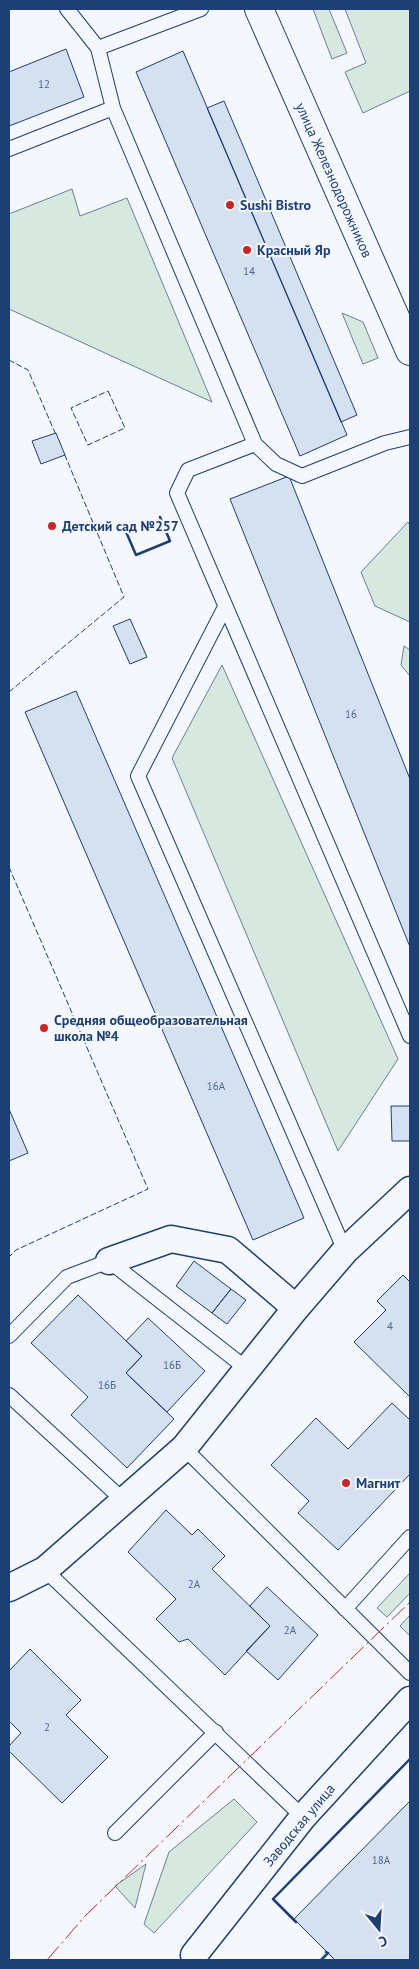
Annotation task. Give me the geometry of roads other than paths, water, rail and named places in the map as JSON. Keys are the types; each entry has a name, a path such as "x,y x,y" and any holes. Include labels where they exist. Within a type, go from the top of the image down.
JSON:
{"street":[{"name":"улица Железнодорожников","path":"259,9 410,351"},
{"path":"9,1588 45,1570 184,1448 296,1308 345,1251 410,1190"},
{"path":"109,1261 172,1240 228,1250 296,1308"},
{"name":"Заводская улица","path":"194,1955 304,1817 410,1700"}],"lane":[{"path":"67,9 98,48 113,108 255,444 276,464 302,476 385,442 410,437"},
{"path":"98,48 201,9"},
{"path":"9,149 113,108"},
{"path":"255,444 188,470 177,493 410,1036"},
{"path":"226,607 138,776 345,1251"},
{"path":"9,1336 67,1277 109,1261 247,1369"},
{"path":"9,1395 124,1501"},
{"path":"184,1448 410,1673"},
{"path":"345,1609 410,1537"},
{"path":"45,1570 304,1817"},
{"path":"115,1833 216,1732"}],"place":[{"name":"Sushi Bistro","path":"230,205"},
{"name":"Красный Яр","path":"247,250"},
{"name":"Детский сад №257","path":"52,526"},
{"name":"Средняя общеобразовательная школа №4","path":"44,1028"},
{"name":"Магнит","path":"346,1483"}]}
